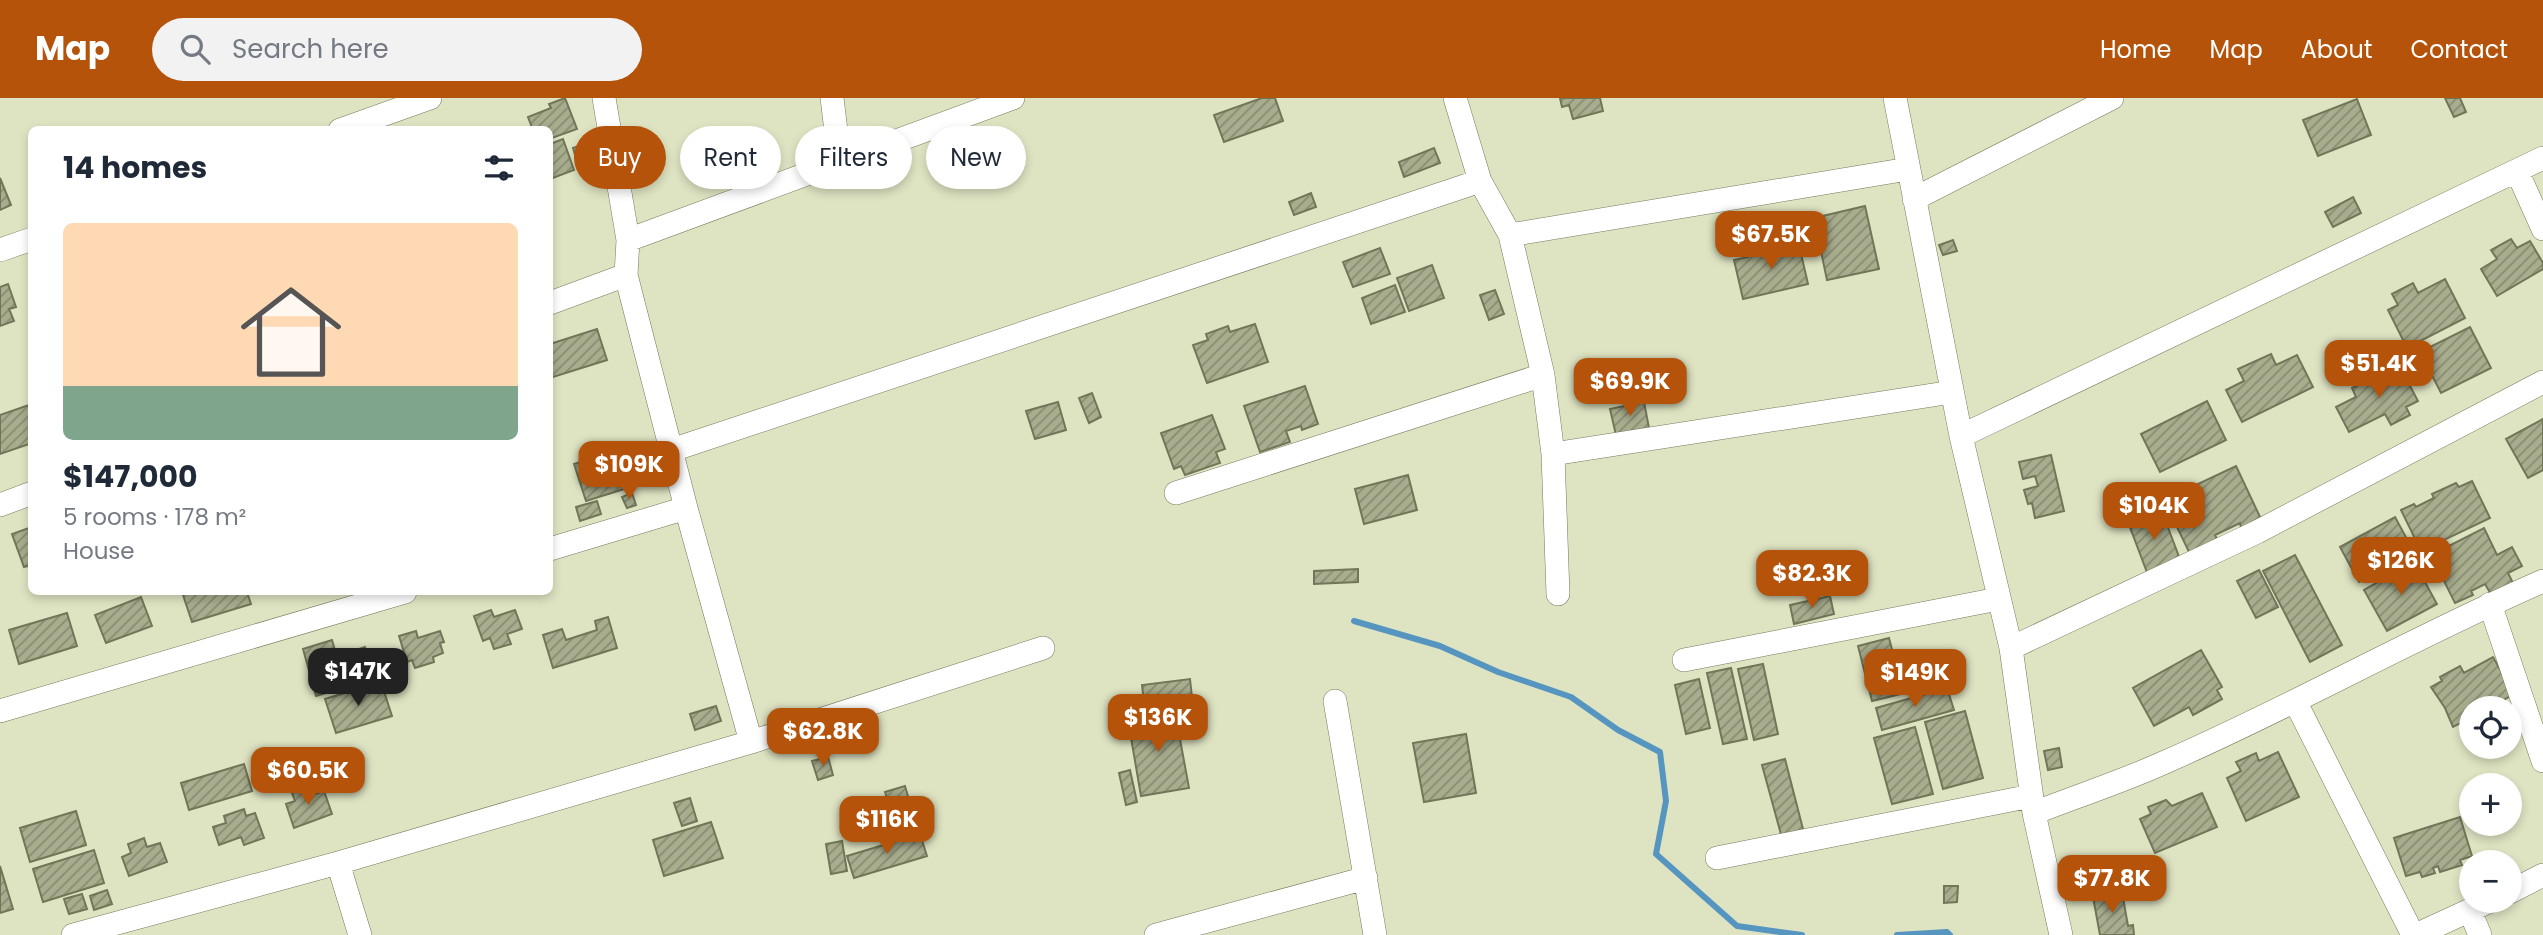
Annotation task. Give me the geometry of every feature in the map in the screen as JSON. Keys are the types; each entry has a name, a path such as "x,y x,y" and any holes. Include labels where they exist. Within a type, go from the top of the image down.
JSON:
{"street":[{"path":"352,126 430,98"},
{"path":"604,98 628,240 626,275 686,508 751,742"},
{"path":"832,98 835,126"},
{"path":"912,137 1013,98"},
{"path":"1455,98 1480,181 1510,235 1543,375 1553,454 1558,594"},
{"path":"1895,98 1961,436 2011,648 2033,804 2061,935"},
{"path":"1914,199 2112,98"},
{"path":"1961,436 2543,158"},
{"path":"1510,235 1908,169"},
{"path":"2517,171 2543,229"},
{"path":"628,240 795,180"},
{"path":"672,450 1480,181"},
{"path":"0,250 28,240"},
{"path":"553,302 626,275"},
{"path":"1176,493 1543,375"},
{"path":"2011,648 2257,532 2543,382"},
{"path":"1553,454 1952,392"},
{"path":"0,505 28,494"},
{"path":"553,548 686,508"},
{"path":"1717,858 2033,804 2162,764 2490,604 2543,581"},
{"path":"0,711 395,595"},
{"path":"1684,660 1998,599"},
{"path":"2490,604 2543,761"},
{"path":"73,935 338,863 751,742 1043,648"},
{"path":"1335,701 1375,935"},
{"path":"2295,701 2414,935 2464,913"},
{"path":"338,863 360,935"},
{"path":"2522,886 2543,875"},
{"path":"1156,935 1366,878"},
{"path":"2480,913 2480,935"}],"building":[{"path":"565,98 576,126 574,130 553,138 553,126 531,126 528,117 551,108 549,104"},
{"path":"1262,98 1275,98 1283,121 1224,142 1214,115"},
{"path":"1560,98 1600,98 1603,111 1573,119 1569,105 1562,107"},
{"path":"2445,98 2460,98 2466,112 2454,117"},
{"path":"2357,99 2371,135 2318,156 2303,120"},
{"path":"563,139 574,170 553,178 553,143"},
{"path":"1434,148 1440,163 1404,177 1399,162"},
{"path":"0,178 11,205 0,210"},
{"path":"1311,193 1316,207 1294,215 1289,202"},
{"path":"2353,197 2361,213 2333,227 2325,212"},
{"path":"1865,206 1879,269 1827,280 1814,218"},
{"path":"2511,239 2517,248 2530,241 2543,263 2543,269 2497,296 2481,269 2497,259 2491,250"},
{"path":"1953,240 1957,251 1943,255 1939,245"},
{"path":"1799,245 1808,284 1743,299 1734,260 1748,257 1747,252 1764,248 1765,253"},
{"path":"1380,248 1390,274 1353,287 1343,262"},
{"path":"1432,265 1444,298 1409,311 1397,278"},
{"path":"2445,279 2465,318 2407,348 2388,310 2398,305 2392,294 2413,283 2418,293"},
{"path":"8,284 16,307 9,309 14,321 0,326 0,287"},
{"path":"1395,285 1405,312 1371,324 1362,298"},
{"path":"1495,290 1504,314 1489,320 1480,295"},
{"path":"1255,324 1268,362 1207,383 1193,345 1208,340 1206,334 1228,326 1230,332"},
{"path":"2470,327 2491,368 2441,393 2420,352"},
{"path":"597,329 607,360 553,377 553,343"},
{"path":"2271,354 2276,365 2297,355 2313,387 2242,422 2226,390 2244,381 2238,369"},
{"path":"2399,365 2418,401 2406,407 2410,415 2391,425 2385,414 2349,432 2336,407 2356,397 2352,388"},
{"path":"1305,386 1318,424 1302,430 1301,426 1286,431 1290,442 1260,452 1244,406"},
{"path":"1092,393 1101,417 1089,423 1079,398"},
{"path":"2207,401 2226,440 2160,472 2141,434"},
{"path":"1058,402 1066,430 1035,439 1026,411"},
{"path":"1644,402 1649,428 1616,435 1610,409"},
{"path":"28,405 28,444 0,454 0,415"},
{"path":"1212,415 1225,449 1216,452 1220,463 1185,475 1181,466 1174,469 1161,433"},
{"path":"2543,419 2543,470 2528,478 2506,439"},
{"path":"625,448 637,485 586,501 574,464"},
{"path":"2051,455 2064,511 2035,518 2032,503 2028,504 2024,490 2038,486 2035,476 2023,479 2019,462"},
{"path":"2236,466 2261,519 2241,528 2240,523 2215,535 2218,541 2190,554 2164,500"},
{"path":"1408,475 1417,510 1364,524 1355,489"},
{"path":"2472,481 2490,518 2421,551 2401,510 2414,504 2416,507 2434,498 2432,494 2456,483 2459,487"},
{"path":"632,493 636,505 627,508 622,497"},
{"path":"597,501 601,514 580,521 576,507"},
{"path":"2161,509 2181,562 2148,575 2128,522"},
{"path":"2395,517 2415,554 2359,582 2340,547"},
{"path":"28,528 28,566 24,567 12,534"},
{"path":"2484,528 2497,555 2512,547 2522,566 2508,573 2514,585 2492,596 2485,584 2471,591 2473,595 2455,603 2431,555"},
{"path":"2295,555 2342,645 2310,662 2263,571"},
{"path":"2414,562 2437,604 2387,631 2364,590"},
{"path":"1358,569 1358,582 1314,584 1314,571"},
{"path":"2259,570 2278,607 2256,618 2237,581"},
{"path":"183,595 248,595 251,604 192,622"},
{"path":"1830,596 1834,614 1794,624 1790,605"},
{"path":"141,597 152,626 106,643 95,615"},
{"path":"491,610 494,617 515,610 522,629 507,634 511,644 494,649 490,638 483,641 474,616"},
{"path":"67,613 77,646 19,664 9,630"},
{"path":"608,617 617,648 553,668 543,635 562,629 566,640 597,630 595,621"},
{"path":"416,631 418,638 440,631 444,642 440,643 443,653 433,657 434,662 415,668 412,660 407,662 399,636"},
{"path":"1889,638 1895,661 1907,657 1911,675 1901,678 1905,693 1872,701 1858,646"},
{"path":"332,640 337,657 324,661 331,685 341,682 343,688 316,696 303,649"},
{"path":"365,647 376,680 350,688 347,678 336,681 330,664 351,657 350,652"},
{"path":"2201,650 2222,687 2217,690 2222,699 2193,715 2189,707 2154,726 2133,688"},
{"path":"2493,657 2514,694 2459,696 2459,724 2453,727 2445,708 2431,687 2442,681 2440,677 2460,666 2464,673"},
{"path":"1763,664 1778,734 1754,740 1738,669"},
{"path":"1731,668 1747,739 1723,744 1707,673"},
{"path":"1190,679 1192,697 1144,702 1142,685"},
{"path":"1699,679 1710,728 1686,734 1675,685"},
{"path":"381,682 392,716 336,733 325,699"},
{"path":"1947,688 1954,710 1882,730 1876,708"},
{"path":"716,706 721,721 695,730 690,714"},
{"path":"1965,711 1983,778 1943,789 1925,722"},
{"path":"1175,712 1189,788 1141,796 1128,720"},
{"path":"1915,727 1933,794 1892,804 1874,738"},
{"path":"1466,734 1476,793 1424,802 1413,743"},
{"path":"2059,748 2062,767 2048,770 2044,751"},
{"path":"2278,752 2299,797 2246,821 2227,778 2241,771 2236,762 2256,753 2259,761"},
{"path":"828,757 833,775 818,780 812,761"},
{"path":"1785,759 1804,833 1782,838 1762,765"},
{"path":"244,764 252,791 189,810 181,783"},
{"path":"1130,770 1137,802 1126,805 1119,773"},
{"path":"905,786 917,827 897,833 885,792"},
{"path":"309,787 312,795 324,791 332,814 294,828 286,804 295,801 292,793"},
{"path":"2202,793 2217,827 2155,853 2140,819 2151,814 2148,807 2166,800 2172,806"},
{"path":"690,798 697,821 682,826 674,803"},
{"path":"244,809 246,816 255,813 264,838 244,845 241,837 219,845 213,827 226,823 224,816"},
{"path":"76,811 86,845 30,862 20,828"},
{"path":"2459,817 2459,836 2466,836 2470,850 2459,850 2459,866 2440,872 2438,866 2433,868 2435,873 2422,877 2420,872 2406,876 2394,838"},
{"path":"711,822 723,858 664,876 653,840"},
{"path":"920,834 927,856 854,878 847,856"},
{"path":"144,838 147,847 160,843 167,862 129,876 122,857 131,853 128,844"},
{"path":"842,841 847,871 831,874 826,844"},
{"path":"94,850 104,883 43,902 33,869"},
{"path":"0,866 13,909 0,913"},
{"path":"1944,886 1958,886 1957,902 1944,903"},
{"path":"107,890 112,904 94,910 90,896"},
{"path":"2122,892 2128,926 2133,925 2134,935 2100,935 2093,897"},
{"path":"82,894 87,909 69,914 64,899"}],"waterway":[{"path":"1354,621 1440,646 1498,672 1571,697 1618,730 1660,752 1666,801 1656,854 1737,926 1802,935"},
{"path":"1897,935 1947,932 1950,935"}]}
